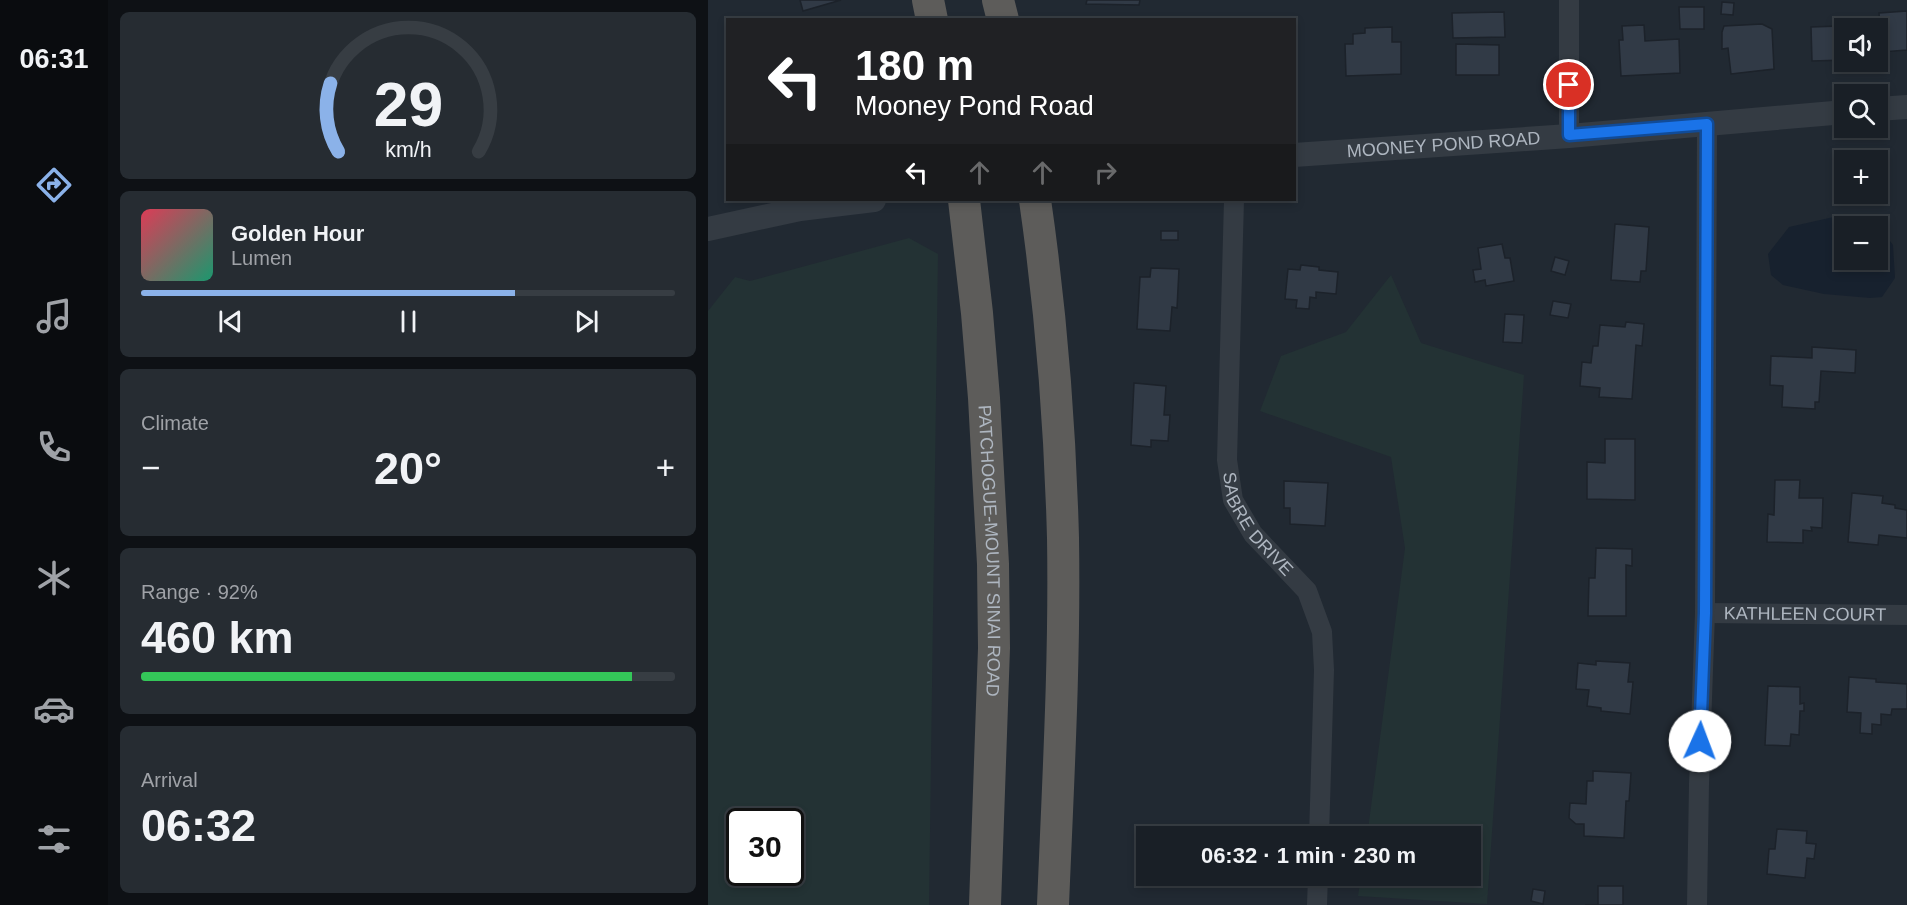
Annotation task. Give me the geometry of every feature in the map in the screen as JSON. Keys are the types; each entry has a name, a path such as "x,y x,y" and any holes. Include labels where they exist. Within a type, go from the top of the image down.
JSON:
{"highway":[{"path":"928,0 932,18"},
{"path":"998,0 1002,18"},
{"name":"PATCHOGUE-MOUNT SINAI ROAD","path":"964,201 984,398 993,564 993,682 985,905"},
{"path":"1035,201 1054,384 1063,539 1053,905"}],"street":[{"path":"1569,0 1569,135"},
{"path":"1888,108 1907,106"},
{"name":"MOONEY POND ROAD","path":"1296,155 1834,113"},
{"path":"1698,905 1699,784 1705,613 1707,124"},
{"path":"708,229 800,209 866,201"},
{"name":"SABRE DRIVE","path":"1234,201 1227,460 1233,500 1253,534 1307,591 1322,632 1324,670 1319,826"},
{"name":"KATHLEEN COURT","path":"1705,613 1907,615"},
{"path":"1317,886 1317,905"}],"shaded area":[{"path":"909,238 938,254 929,905 708,905 708,311 735,277 750,281"},
{"path":"1391,275 1421,343 1524,375 1487,904 1358,896 1360,886 1481,886 1481,826 1368,826 1405,548 1391,457 1260,411 1281,356 1346,332"}],"water":[{"path":"1834,217 1834,270 1888,270 1888,238 1893,245 1895,278 1882,297 1824,294 1783,285 1771,275 1768,254 1789,227"}],"building":[{"path":"800,0 841,0 803,11"},
{"path":"1087,0 1140,0 1139,5 1086,4"},
{"path":"1722,2 1734,3 1733,15 1721,14"},
{"path":"1679,7 1704,7 1704,29 1680,29"},
{"path":"1907,11 1907,50 1888,52 1888,18 1879,18 1879,13"},
{"path":"1504,12 1505,37 1453,38 1452,13"},
{"path":"1762,24 1772,29 1774,69 1731,74 1728,48 1722,49 1724,26"},
{"path":"1644,25 1645,41 1679,39 1680,73 1621,76 1619,40 1623,40 1622,26"},
{"path":"1834,26 1834,60 1812,61 1811,27"},
{"path":"1392,27 1392,42 1401,42 1401,74 1346,76 1345,44 1353,44 1353,34 1365,33 1365,28"},
{"path":"1456,44 1499,45 1499,75 1456,75"},
{"path":"1615,224 1649,227 1646,271 1641,271 1640,282 1611,280"},
{"path":"1161,231 1178,231 1178,240 1161,240"},
{"path":"1502,244 1505,258 1510,258 1514,281 1486,286 1485,280 1475,282 1473,270 1481,269 1478,248"},
{"path":"1555,257 1569,261 1565,275 1551,271"},
{"path":"1301,265 1338,272 1336,294 1316,292 1316,298 1310,297 1309,309 1296,308 1297,300 1285,299 1288,269 1300,270"},
{"path":"1151,268 1179,269 1177,308 1172,307 1170,331 1137,329 1140,277 1150,277"},
{"path":"1553,301 1571,304 1568,318 1550,315"},
{"path":"1505,314 1524,315 1522,343 1503,342"},
{"path":"1626,322 1644,324 1642,346 1636,345 1632,399 1599,397 1600,388 1580,386 1582,362 1591,363 1593,346 1598,346 1600,325 1625,327"},
{"path":"1812,347 1856,350 1855,373 1821,371 1819,402 1815,402 1815,409 1782,407 1783,386 1770,385 1771,356 1812,358"},
{"path":"1134,383 1166,386 1164,415 1170,415 1168,441 1151,440 1151,447 1131,445"},
{"path":"1605,439 1635,439 1635,500 1587,499 1587,462 1605,463"},
{"path":"1775,480 1800,480 1799,498 1823,498 1822,528 1811,527 1812,531 1803,530 1803,543 1767,542 1768,514 1774,515"},
{"path":"1284,481 1328,483 1325,526 1290,524 1290,508 1284,508"},
{"path":"1852,493 1883,496 1882,503 1907,510 1907,538 1879,535 1878,545 1848,542"},
{"path":"1596,548 1632,549 1632,566 1626,565 1626,616 1588,616 1589,578 1595,578"},
{"path":"1596,661 1630,663 1628,682 1633,682 1630,714 1601,711 1601,708 1587,706 1589,690 1576,689 1578,663 1596,665"},
{"path":"1849,677 1907,684 1907,709 1892,709 1891,715 1881,714 1881,725 1872,724 1872,734 1860,733 1861,713 1847,712"},
{"path":"1768,686 1800,687 1800,704 1804,703 1804,711 1800,711 1799,735 1791,734 1790,746 1765,745"},
{"path":"1593,771 1631,773 1629,801 1626,801 1624,838 1584,836 1584,824 1576,824 1569,818 1570,803 1586,804 1587,781 1593,781"},
{"path":"1777,829 1807,831 1806,843 1816,844 1814,859 1807,858 1805,878 1767,874 1769,849 1775,849"},
{"path":"1598,886 1623,886 1623,905 1598,905"},
{"path":"1533,889 1545,891 1543,904 1531,901"}],"route":[{"path":"1569,85 1569,135 1707,124 1705,613 1700,741"}]}
